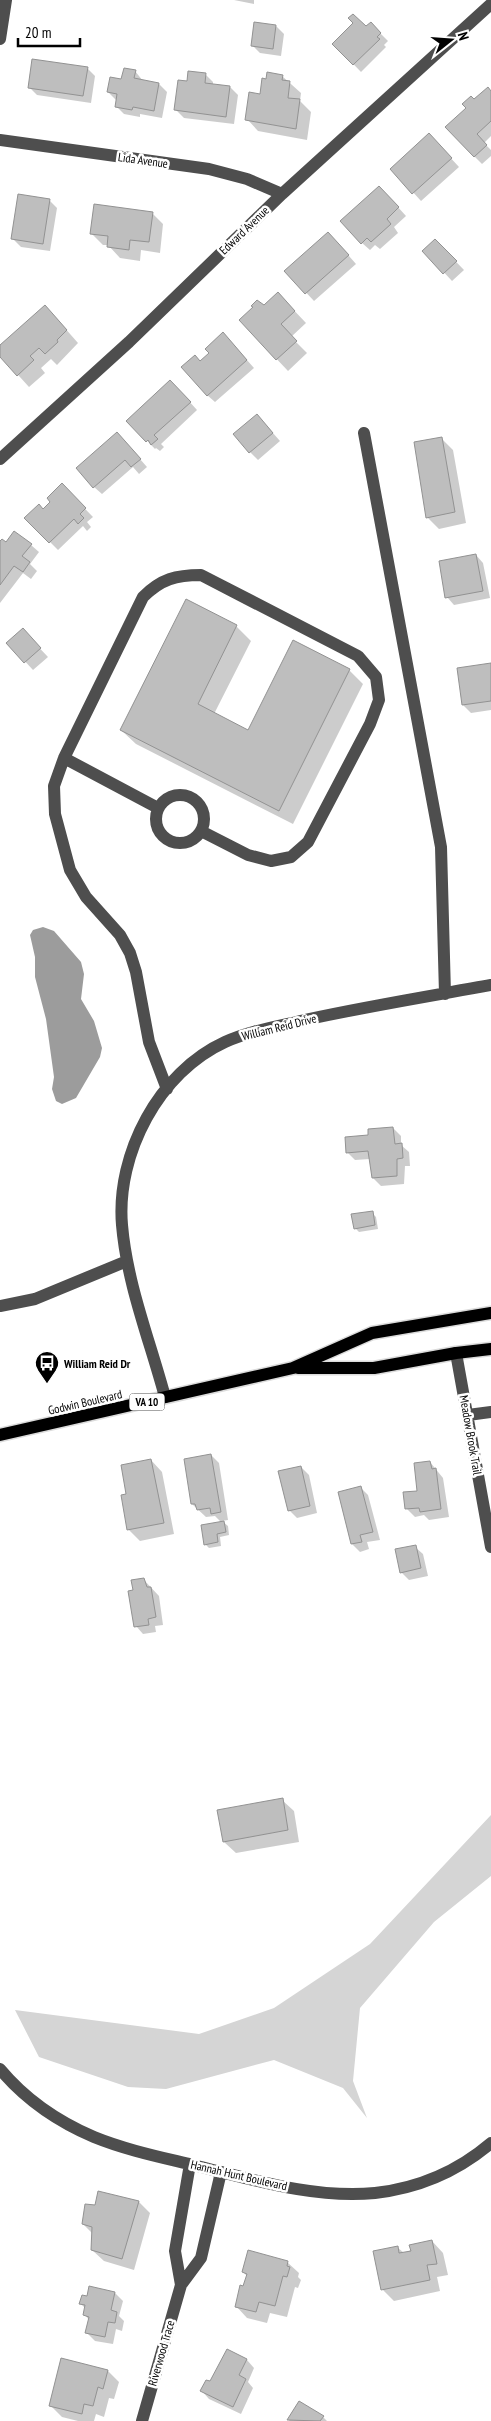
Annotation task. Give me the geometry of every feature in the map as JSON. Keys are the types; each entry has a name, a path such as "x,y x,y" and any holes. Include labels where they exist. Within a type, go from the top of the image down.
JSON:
{"main road":[{"name":"Godwin Boulevard","path":"0,1435 293,1368 372,1333 491,1313"},
{"name":"Godwin Boulevard","path":"293,1368 374,1368 456,1353 491,1349"}],"street":[{"path":"0,40 6,0"},
{"name":"Edward Avenue","path":"0,459 129,342 282,194 491,4"},
{"name":"Lida Avenue","path":"0,140 210,169 247,180 282,194"},
{"path":"364,432 441,847 445,994"},
{"path":"167,1089 149,1042 136,972 130,953 120,935 86,897 70,870 56,814 54,786 64,758 142,597 155,584 181,575 201,575 358,656 376,677 379,700 370,724 308,842 290,857 271,861 248,855 201,831"},
{"path":"64,758 158,808"},
{"path":"179,795 194,800 204,814 201,831 191,842 183,844 168,841 158,830 156,823 158,808 170,797 179,795"},
{"name":"William Reid Drive","path":"165,1397 127,1261 122,1224 122,1190 130,1154 144,1124 167,1089 182,1072 199,1058 224,1043 250,1032 347,1011 491,986"},
{"path":"0,1306 35,1299 127,1261"},
{"name":"Meadow Brook Trail","path":"456,1353 491,1546"},
{"path":"468,1415 491,1412"},
{"name":"Hannah Hunt Boulevard","path":"0,2069 34,2102 60,2120 95,2137 132,2150 304,2190 340,2194 375,2193 411,2186 440,2178 470,2161 491,2143"},
{"name":"Riverwood Trace","path":"181,2285 175,2251 190,2164"},
{"name":"Riverwood Trace","path":"142,2421 181,2285 201,2258 221,2172"}],"shaded area":[{"path":"43,927 54,931 81,962 84,974 81,999 94,1021 102,1048 100,1057 76,1098 62,1104 56,1101 52,1089 54,1077 46,1019 35,977 35,957 30,935 33,930"},
{"path":"491,1815 491,1876 434,1922 360,2008 353,2081 367,2118 343,2088 274,2060 166,2089 128,2087 39,2057 15,2010 199,2034 274,2008 370,1944"}],"building":[{"path":"353,14 366,26 371,22 381,33 377,37 380,39 353,65 332,44 353,23 348,18"},
{"path":"254,22 276,25 273,49 251,46"},
{"path":"32,59 88,67 83,96 28,88"},
{"path":"124,68 136,70 134,78 159,83 154,111 133,107 132,110 115,107 117,94 107,92 110,77 121,79"},
{"path":"188,71 206,73 205,83 230,86 226,117 174,110 178,80 187,81"},
{"path":"267,72 283,75 282,80 290,81 288,98 300,99 296,129 245,120 249,92 260,94 262,78 266,79"},
{"path":"488,87 491,91 491,121 477,134 487,145 474,157 445,127 466,108 462,104 471,96 474,99"},
{"path":"429,133 452,158 412,194 390,169"},
{"path":"379,186 399,207 387,219 391,224 371,242 367,238 361,244 340,221"},
{"path":"18,194 50,199 43,244 11,239"},
{"path":"94,204 153,212 149,242 130,240 129,250 107,247 108,236 90,234"},
{"path":"328,232 349,255 305,294 284,271"},
{"path":"435,239 457,261 443,274 422,251"},
{"path":"278,292 295,311 281,324 297,341 276,360 239,320 253,307 251,306 257,300 264,305"},
{"path":"45,305 67,330 45,354 39,348 30,356 34,360 17,376 0,357 0,345"},
{"path":"223,332 247,360 207,396 181,367 195,355 200,361 209,353 205,349"},
{"path":"170,380 191,402 154,435 158,439 151,445 148,440 146,442 126,421"},
{"path":"257,414 273,433 249,453 233,434"},
{"path":"117,432 141,459 131,467 125,460 93,488 76,468"},
{"path":"442,437 455,512 426,518 414,442"},
{"path":"62,483 86,508 80,514 84,518 78,524 74,519 49,543 24,518 39,504 43,509 50,502 47,498"},
{"path":"14,531 32,544 22,556 30,562 23,572 14,566 0,585 0,541 2,539 6,542"},
{"path":"476,554 483,591 445,598 439,561"},
{"path":"186,599 237,625 198,704 248,730 293,640 350,669 279,811 120,730"},
{"path":"23,628 41,648 24,663 6,643"},
{"path":"491,663 491,701 462,705 457,668"},
{"path":"393,1127 395,1144 402,1143 403,1158 397,1159 397,1176 372,1178 368,1151 346,1153 345,1137 368,1135 368,1129"},
{"path":"373,1211 375,1225 354,1229 351,1214"},
{"path":"211,1454 221,1512 211,1514 210,1508 197,1510 195,1504 191,1504 184,1459"},
{"path":"151,1459 164,1523 127,1530 121,1495 126,1494 121,1465"},
{"path":"430,1461 432,1469 436,1468 441,1509 420,1512 419,1508 405,1509 403,1492 417,1491 414,1463"},
{"path":"301,1466 310,1506 288,1511 278,1471"},
{"path":"361,1486 373,1532 360,1535 362,1542 351,1544 338,1492"},
{"path":"224,1521 226,1532 217,1534 218,1542 204,1545 201,1525"},
{"path":"416,1545 421,1568 400,1573 395,1549"},
{"path":"144,1578 147,1587 151,1587 156,1617 148,1619 149,1625 134,1627 128,1591 133,1590 131,1580"},
{"path":"283,1798 288,1830 223,1842 217,1810"},
{"path":"98,2191 139,2201 122,2259 91,2250 92,2227 82,2224 85,2204 95,2205"},
{"path":"432,2240 437,2264 427,2265 430,2280 381,2290 373,2251 398,2246 399,2253 411,2251 409,2245"},
{"path":"248,2250 288,2261 287,2266 290,2267 287,2277 283,2276 275,2306 259,2302 256,2312 235,2307 240,2285 243,2286 247,2274 242,2272"},
{"path":"89,2286 115,2292 111,2310 117,2312 115,2323 108,2322 105,2337 85,2333 89,2317 83,2315 85,2305 79,2304 82,2295 87,2296"},
{"path":"227,2349 247,2359 239,2375 246,2379 233,2407 200,2391 206,2380 210,2381"},
{"path":"61,2358 108,2370 103,2389 98,2387 93,2406 84,2404 82,2414 49,2406"},
{"path":"299,2401 324,2416 320,2421 287,2420"}],"place":[{"name":"William Reid Dr","path":"47,1384"}]}
